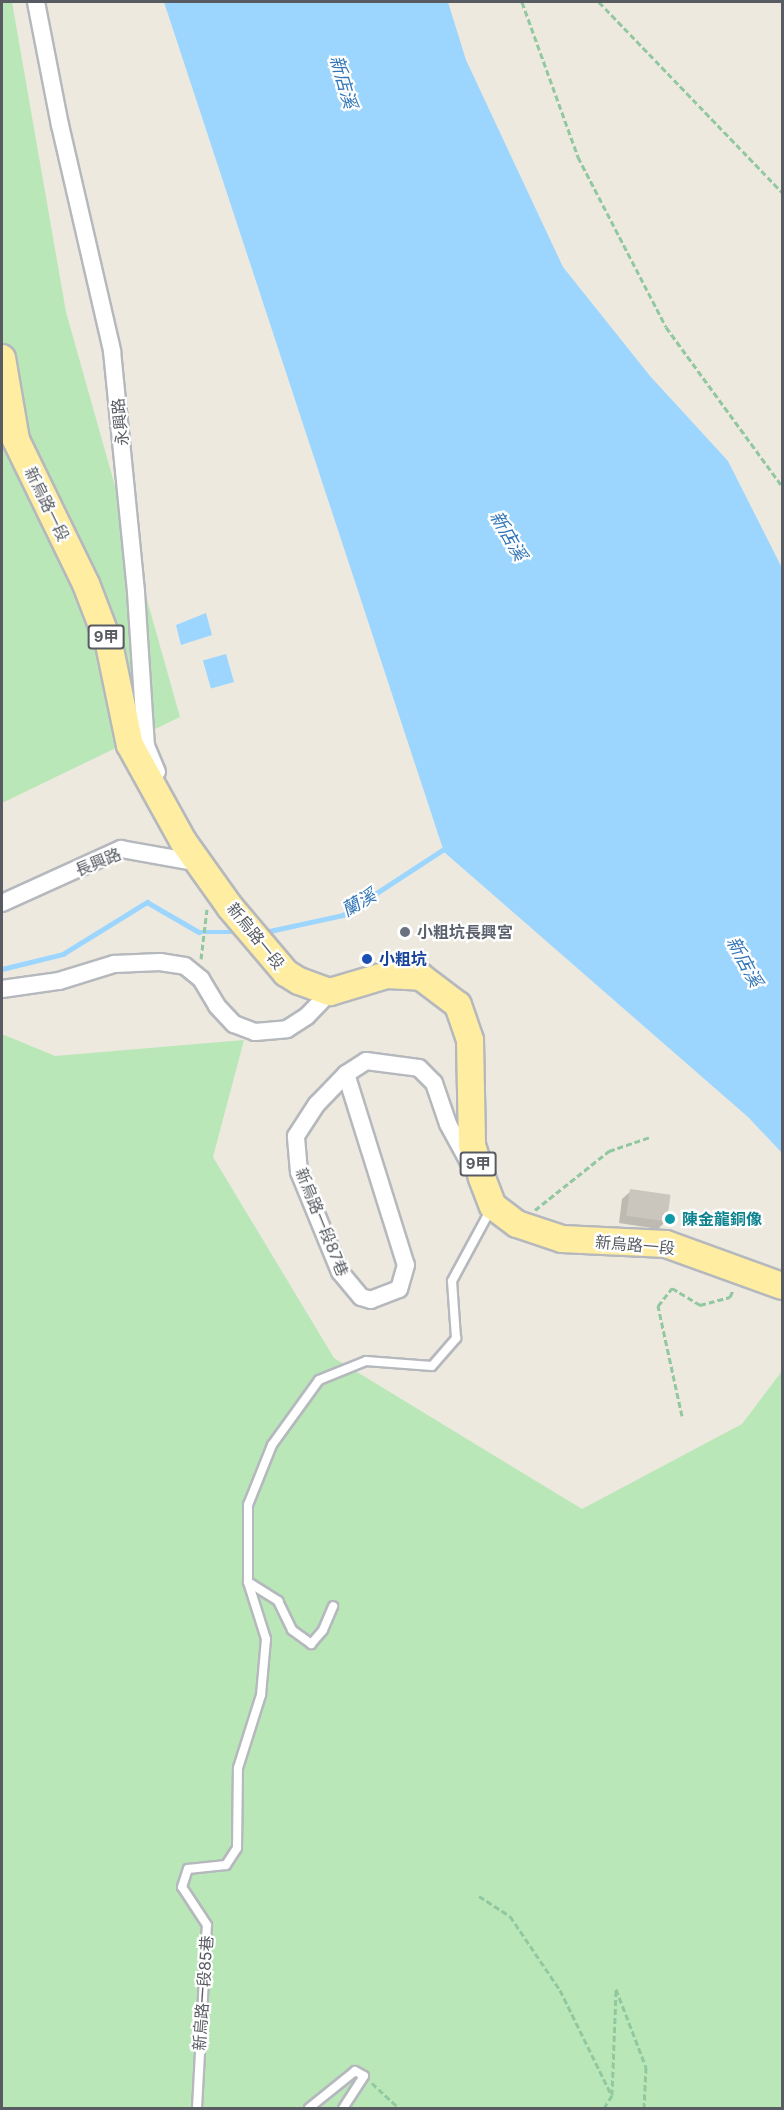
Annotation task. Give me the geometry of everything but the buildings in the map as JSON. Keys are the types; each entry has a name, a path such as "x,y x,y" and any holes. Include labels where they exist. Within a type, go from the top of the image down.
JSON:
{"main road":[{"name":"新烏路一段","path":"2,357 16,440 86,584 109,644 130,745 183,841 199,863 219,907 286,973 330,992"},
{"name":"9甲","path":"330,992 387,975 421,977 458,1005 470,1040 472,1145 493,1206"},
{"name":"新烏路一段","path":"493,1206 518,1224 562,1239 666,1244 744,1270 783,1286"}],"street":[{"name":"永興路","path":"36,2 60,125 112,351 136,592 146,746 179,807 183,841"},
{"name":"長興路","path":"2,903 121,849 199,863"},
{"path":"2,989 59,981 114,964 169,963 185,966 201,979 217,1006 234,1024 255,1032 287,1029 307,1016 330,992"},
{"name":"新烏路一段87巷","path":"346,1074 406,1265 399,1289 371,1300 351,1288 340,1272 299,1172 295,1148 302,1125 346,1074 366,1061 380,1060 409,1064 429,1076 464,1157 482,1178"}],"lane":[{"name":"新烏路一段85巷","path":"197,2109 207,1926 182,1887 188,1869 226,1864 237,1848 238,1768 261,1695 266,1639 248,1582 248,1505 272,1445 319,1380 366,1361 432,1366 456,1338 452,1281 493,1206"},
{"path":"248,1582 278,1601 292,1630 311,1644 323,1630 333,1606"},
{"path":"309,2109 355,2071 364,2076 343,2109"}],"path":[{"path":"522,2 578,157 666,327 783,486"},
{"path":"599,2 783,192"},
{"path":"200,966 219,907"},
{"path":"518,1224 609,1151 650,1137"},
{"path":"682,1416 658,1306 672,1288 700,1305 730,1297 744,1270"},
{"path":"479,1896 510,1916 560,1990 612,2096"},
{"path":"604,2109 612,2096 616,1989 646,2067 644,2109"},
{"path":"364,2076 399,2109"}],"green space":[{"path":"2,2 12,2 66,312 180,717 2,803"},
{"path":"2,1034 55,1056 244,1040 213,1157 334,1358 582,1509 742,1424 782,1371 782,2108 2,2108"}],"water":[{"name":"新店溪","path":"164,2 448,2 466,60 563,267 650,376 728,461 782,568 782,1153 748,1117 444,852"},
{"path":"206,613 212,635 181,645 176,625"},
{"path":"226,654 234,682 211,688 203,661"}],"waterway":[{"name":"蘭溪","path":"265,932 343,915 447,847"},
{"name":"蘭溪","path":"2,969 63,954 147,902 199,932 238,932"}],"place":[{"name":"小粗坑長興宮","path":"405,932"},
{"name":"小粗坑","path":"367,959"},
{"name":"陳金龍銅像","path":"670,1219"}]}
